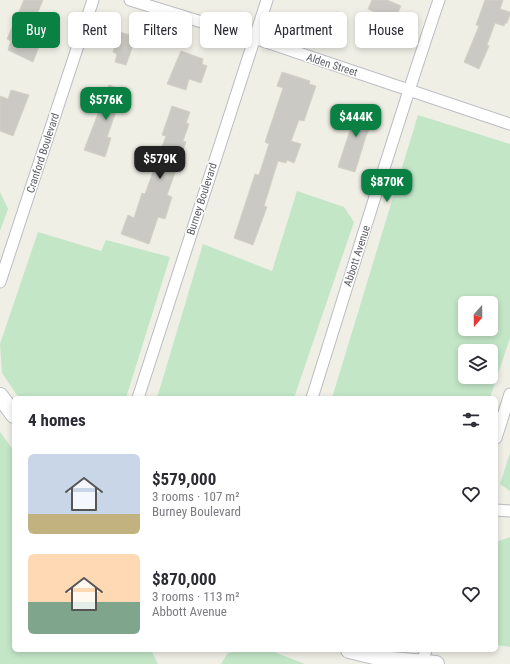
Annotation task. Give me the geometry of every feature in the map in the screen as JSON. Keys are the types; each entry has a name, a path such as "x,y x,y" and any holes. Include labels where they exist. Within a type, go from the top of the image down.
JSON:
{"main road":[{"path":"0,396 12,411"},
{"path":"357,652 391,660 428,659"}],"street":[{"name":"Cranford Boulevard","path":"0,282 93,0"},
{"name":"Alden Street","path":"130,0 254,38 510,124"},
{"name":"Burney Boulevard","path":"139,396 266,0"},
{"name":"Abbott Avenue","path":"313,396 384,172 408,90 439,0"},
{"path":"498,432 510,394"},
{"path":"498,510 510,511"}],"green space":[{"path":"418,115 510,144 510,338 498,374 498,344 458,344 458,384 495,384 491,396 333,396"},
{"path":"297,191 344,207 354,222 295,396 158,396 203,244 272,271"},
{"path":"0,192 8,209 0,231"},
{"path":"38,232 101,251 106,240 170,257 127,396 18,396 2,373 0,344"},
{"path":"0,432 12,448 12,652 152,652 158,664 0,664"},
{"path":"510,453 510,491 500,484"},
{"path":"510,537 510,647 498,645 498,541"},
{"path":"274,652 305,664 221,664 228,653"}],"building":[{"path":"24,0 43,0 38,12 19,12"},
{"path":"372,0 387,0 401,6 398,12 375,12 368,9"},
{"path":"485,0 503,0 500,9 510,12 510,14 507,23 505,23 504,26 495,23 487,45 489,46 479,69 464,62 479,26 476,25"},
{"path":"12,28 12,48 38,48 33,62 8,50 11,41 7,39"},
{"path":"121,32 129,35 129,48 132,48 126,65 115,62 117,54 113,52 114,48 121,48"},
{"path":"181,51 203,59 202,64 207,66 201,83 189,79 186,90 167,84"},
{"path":"282,72 310,81 309,84 316,86 304,121 299,120 291,141 301,144 294,163 287,160 286,163 278,161 264,206 267,207 253,245 234,238 255,174 259,175 269,144 265,142 283,88 277,86"},
{"path":"109,85 131,93 125,108 118,106 107,137 111,138 105,157 84,150"},
{"path":"11,90 29,95 13,136 0,131 0,96 8,99"},
{"path":"172,106 190,112 186,123 189,124 183,141 186,142 167,195 172,197 165,219 158,217 149,244 121,234 128,215 134,218 142,193 145,194 166,136 162,135"},
{"path":"355,109 366,113 368,109 378,113 366,136 355,172 338,167 350,130 347,128"}]}
